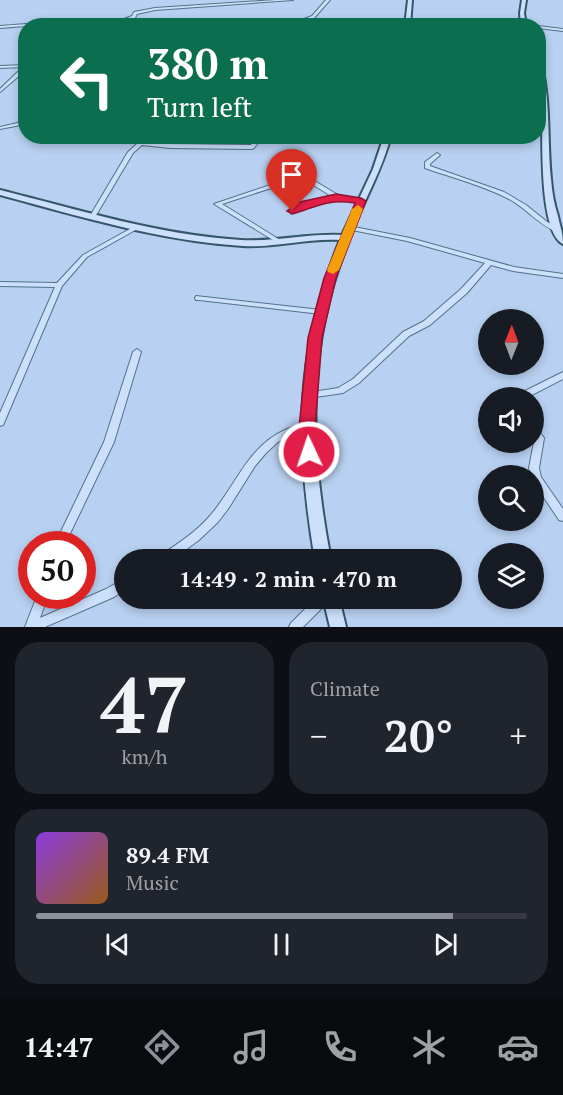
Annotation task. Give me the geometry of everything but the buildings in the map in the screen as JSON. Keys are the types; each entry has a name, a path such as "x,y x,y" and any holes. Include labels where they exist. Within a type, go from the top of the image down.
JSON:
{"street":[{"path":"132,18 135,13 156,9 291,0"},
{"path":"310,18 328,0"},
{"path":"407,18 410,0"},
{"path":"524,0 524,18"},
{"path":"0,27 18,25"},
{"path":"546,28 563,30"},
{"path":"0,67 18,67"},
{"path":"0,91 18,74"},
{"path":"0,128 18,124"},
{"path":"93,216 136,144"},
{"path":"160,144 252,147 254,144"},
{"path":"321,549 315,522 307,428 315,338 330,278 347,233 384,154 386,144"},
{"path":"545,144 549,188 559,217 558,231 563,241"},
{"path":"437,155 427,167 492,190 524,206 542,224 558,231"},
{"path":"278,241 217,204 303,176 336,197"},
{"path":"0,192 137,227 242,243 347,233 408,239 489,263 543,275 563,276"},
{"path":"292,211 304,204 336,197 361,201"},
{"path":"0,423 2,413 59,285 85,256 137,227"},
{"path":"309,395 340,391 356,381 406,334 427,323 464,291 489,263"},
{"path":"0,284 59,285"},
{"path":"199,298 321,312"},
{"path":"66,531 109,442 137,352"},
{"path":"540,387 563,375"},
{"path":"178,549 214,519 247,467 275,439 291,430 307,428"},
{"path":"536,453 534,468 536,478 563,517"},
{"path":"31,627 114,590"},
{"path":"31,627 37,609"},
{"path":"295,627 313,609"},
{"path":"334,609 338,627"}],"slow traffic":[{"path":"333,270 358,209"}],"route":[{"path":"292,211 304,204 336,197 361,201 330,278 315,338 307,428 309,452"}]}
